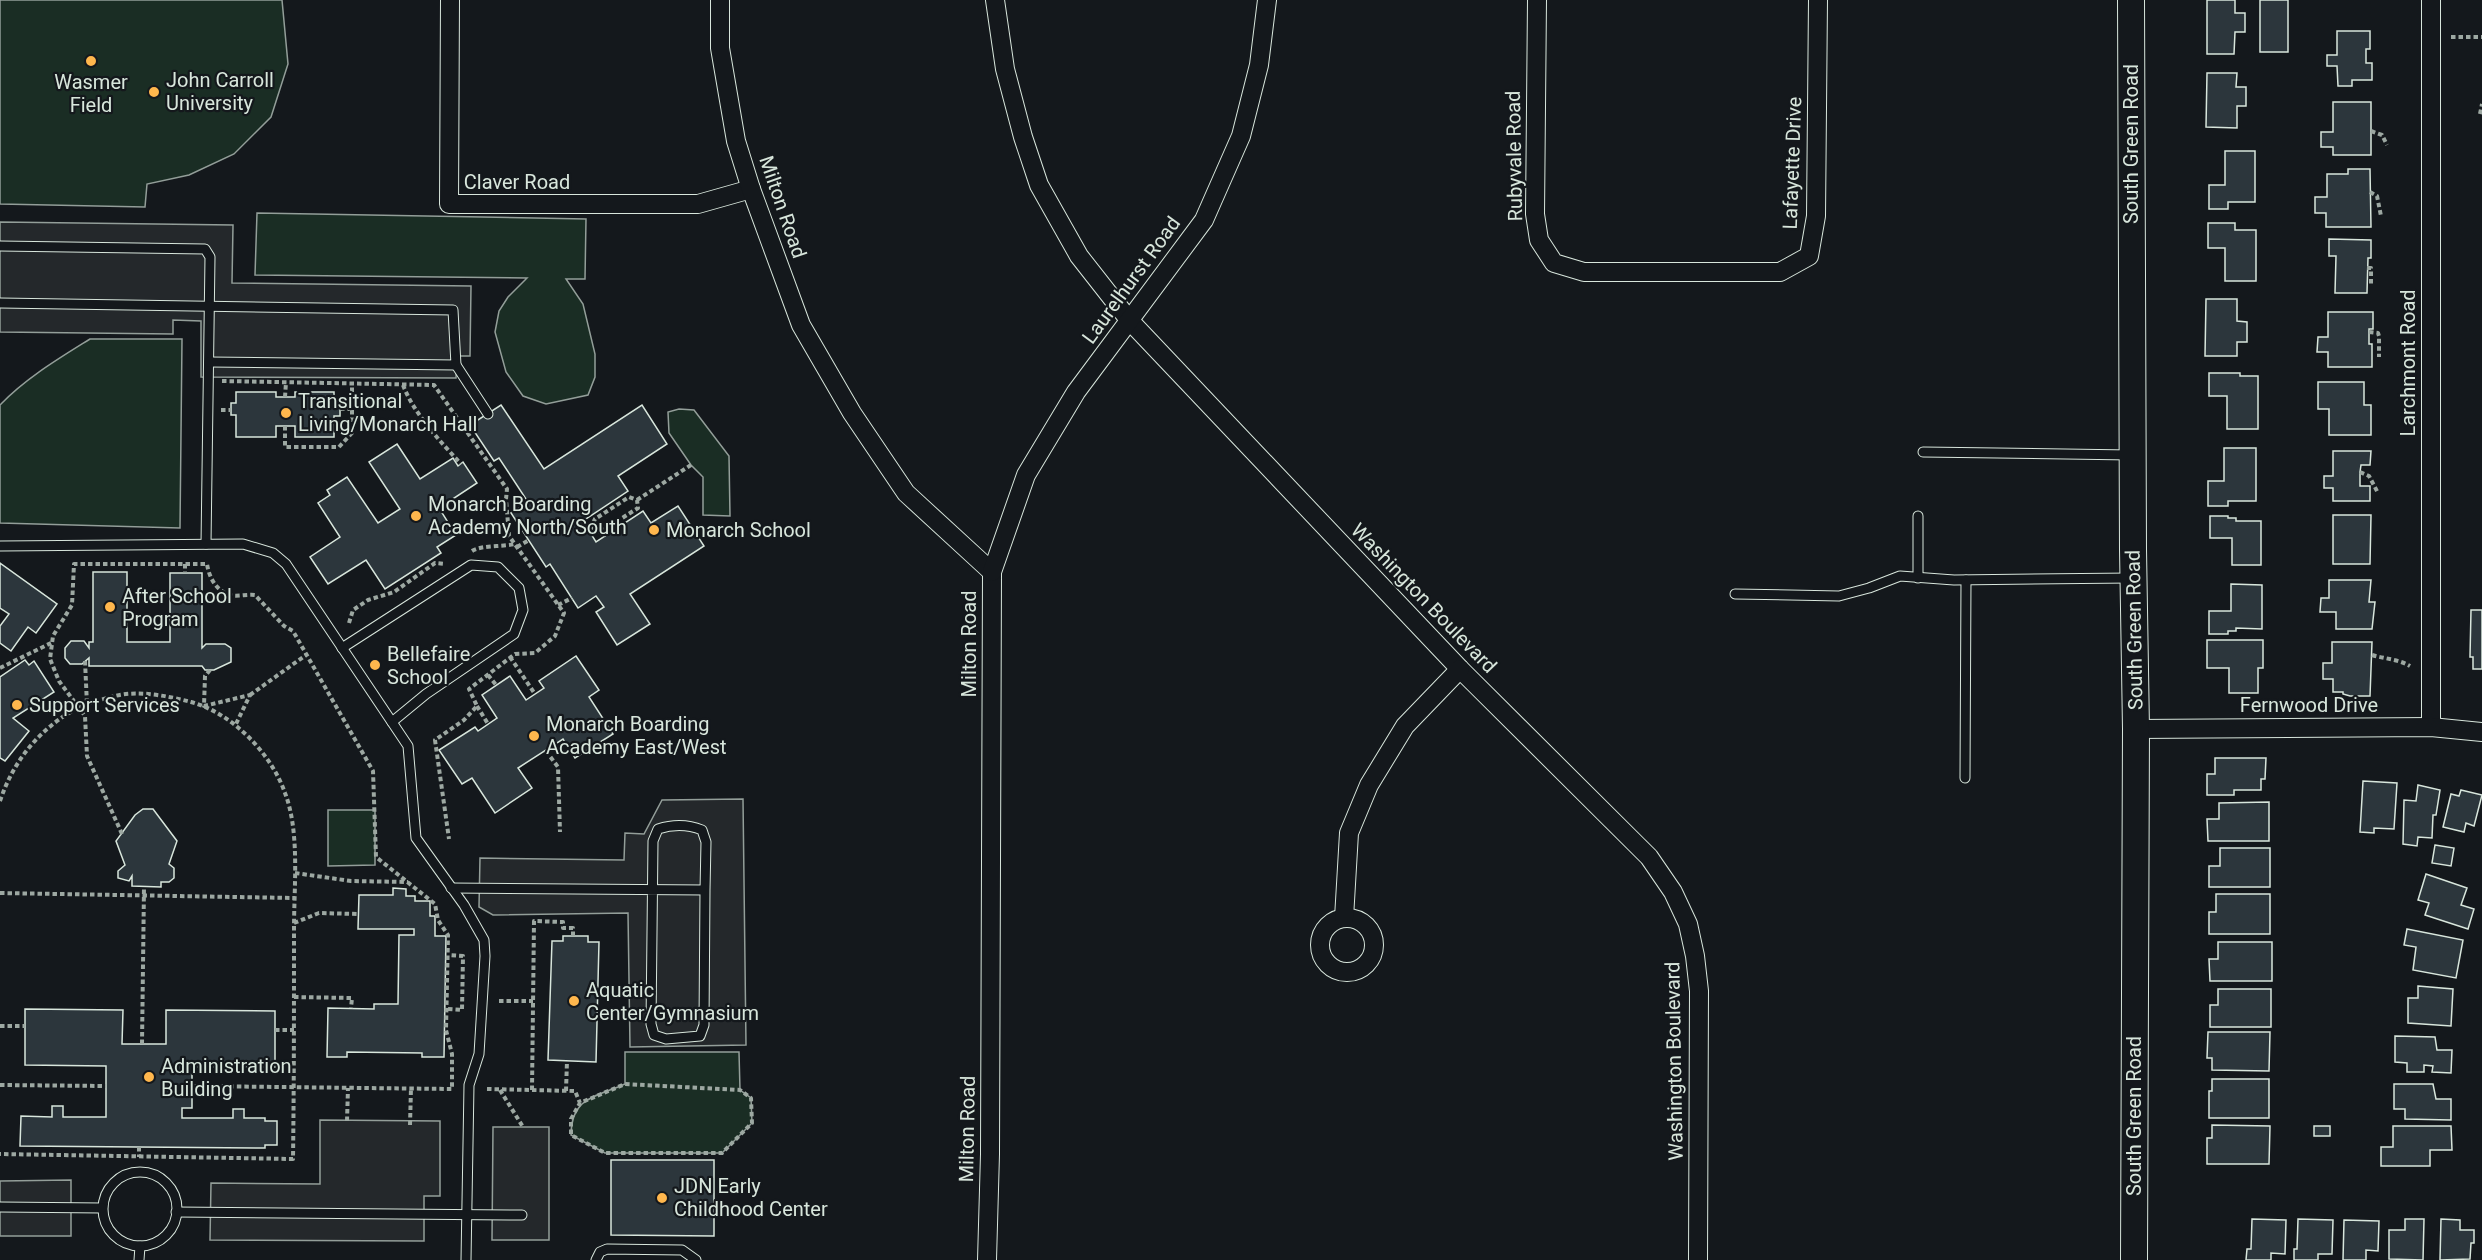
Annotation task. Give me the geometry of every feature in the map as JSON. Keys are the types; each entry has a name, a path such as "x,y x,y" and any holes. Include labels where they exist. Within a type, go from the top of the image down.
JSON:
{"main road":[{"name":"South Green Road","path":"2131,0 2132,455 2136,729 2134,1260"}],"street":[{"name":"Claver Road","path":"450,0 449,204 698,204 751,189"},
{"name":"Milton Road","path":"720,0 720,48 736,141 751,189 801,325 852,413 906,493 992,572 990,1154 987,1260"},
{"name":"Washington Boulevard","path":"995,0 1005,69 1023,137 1039,185 1079,256 1130,321 1460,669 1649,857 1673,892 1688,924 1699,991 1698,1260"},
{"name":"Laurelhurst Road","path":"992,572 1026,476 1077,392 1204,220 1241,136 1259,65 1267,0"},
{"name":"Rubyvale Road","path":"1537,0 1535,214 1539,240 1554,263 1584,272 1669,272"},
{"name":"Lafayette Drive","path":"1669,272 1780,272 1809,256 1816,216 1818,0"},
{"name":"Larchmont Road","path":"2431,0 2431,727"},
{"path":"1344,918 1349,833 1369,785 1405,726 1460,669"},
{"name":"Fernwood Drive","path":"2136,729 2431,727 2482,732"}],"lane":[{"path":"0,246 205,249 210,257 206,544"},
{"path":"0,303 453,310 456,365 488,414"},
{"path":"209,362 456,365"},
{"path":"1923,452 2132,455"},
{"path":"1918,516 1918,578"},
{"path":"0,546 243,544 273,553 286,564 408,746 416,838 464,904 484,940 479,1054 469,1085 466,1260"},
{"path":"342,648 471,565 498,567 519,588 523,610 514,634 426,694 392,722"},
{"path":"1735,594 1839,596 1900,576 1966,580 2133,578"},
{"path":"1965,778 1966,580"},
{"path":"670,825 690,825 702,830 706,842 705,890 704,1025 700,1036 666,1039 654,1035 651,1024 653,841 658,829 670,825"},
{"path":"451,888 705,890"},
{"path":"146,1172 168,1184 174,1195 177,1212 170,1230 162,1239 152,1245 140,1246 128,1245 109,1231 102,1208 104,1196 111,1185 121,1177 146,1172"},
{"path":"0,1207 102,1208"},
{"path":"177,1212 522,1215"},
{"path":"139,1260 140,1246"},
{"path":"596,1260 600,1251 607,1249 682,1250 696,1260"}],"path":[{"path":"2451,37 2482,37"},
{"path":"2480,114 2482,104"},
{"path":"2371,130 2382,135 2387,145"},
{"path":"2370,192 2377,196 2381,216"},
{"path":"2367,268 2372,268 2371,285"},
{"path":"2369,332 2376,332 2379,336 2379,357"},
{"path":"208,381 434,385 507,489 510,536 564,613 555,636 535,653 515,654 469,689 488,724"},
{"path":"285,397 286,382"},
{"path":"285,426 285,447 339,447 352,433 352,383"},
{"path":"403,385 407,396 440,442 461,464"},
{"path":"340,409 352,409"},
{"path":"637,500 692,465"},
{"path":"2360,472 2369,476 2378,493"},
{"path":"629,497 637,500 638,508 602,534 591,527 595,519 629,497"},
{"path":"517,547 529,540"},
{"path":"122,834 87,756 85,717 59,681 50,659 53,636 72,605 74,564 207,564 209,576 214,584 231,596 255,595 284,626 293,632 373,771 376,857 435,904 438,920 448,935 446,1030 452,1054 452,1089 192,1086"},
{"path":"185,564 185,573"},
{"path":"558,605 572,598"},
{"path":"0,668 52,643"},
{"path":"204,706 250,695 306,655"},
{"path":"2372,655 2386,660 2400,661 2409,666"},
{"path":"510,657 535,694"},
{"path":"85,661 87,705"},
{"path":"204,706 205,676 210,670"},
{"path":"488,675 496,685"},
{"path":"0,801 7,780 34,741 73,710 122,694 146,694 204,706 235,726 271,763 285,793 292,819 294,1159 0,1154"},
{"path":"235,726 250,695"},
{"path":"449,839 435,740 464,720 477,706"},
{"path":"546,751 558,767 560,832"},
{"path":"294,873 351,881 409,882"},
{"path":"142,1044 144,887"},
{"path":"0,893 294,898"},
{"path":"294,923 319,913 358,914"},
{"path":"532,1090 534,921 563,922 563,928 573,928 573,936"},
{"path":"448,1009 462,1010 463,957 449,956"},
{"path":"294,997 352,998 351,1008"},
{"path":"499,1001 533,1001"},
{"path":"0,1026 25,1026"},
{"path":"275,1030 294,1030"},
{"path":"566,1091 567,1061"},
{"path":"625,1084 740,1090 751,1098 752,1123 722,1153 605,1153 571,1135 571,1119 580,1103 625,1084"},
{"path":"0,1086 106,1086"},
{"path":"346,1121 348,1088"},
{"path":"410,1125 411,1088"},
{"path":"487,1089 575,1091 580,1103"},
{"path":"500,1089 523,1127"},
{"path":"139,1147 140,1157"}],"green space":[{"name":"John Carroll University","path":"0,0 282,0 288,64 271,117 234,154 189,175 147,184 145,207 0,204"},
{"path":"257,213 586,219 585,279 566,279 583,304 595,354 595,377 588,395 546,404 523,396 506,372 495,332 499,311 508,297 527,278 255,275"},
{"path":"90,339 182,339 180,528 0,523 0,405 31,378"},
{"path":"679,409 694,410 729,456 730,516 703,515 703,477 691,465 669,433 668,412"},
{"path":"328,810 375,810 375,865 328,866"},
{"path":"625,1052 739,1052 740,1090 751,1098 752,1123 722,1153 605,1153 571,1135 572,1122 580,1106 595,1096 625,1084"}],"shaded area":[{"path":"0,222 233,225 232,283 471,286 470,356 457,356 456,378 201,377 201,321 173,320 173,334 0,332"},
{"path":"743,799 746,1045 630,1047 628,913 493,915 479,907 480,858 624,860 625,833 644,834 662,800"},
{"path":"320,1120 440,1121 440,1196 424,1196 424,1241 210,1240 211,1183 320,1184"},
{"path":"493,1127 549,1127 549,1240 492,1240"},
{"path":"71,1180 71,1236 0,1236 0,1181"}],"building":[{"path":"2207,0 2235,0 2235,13 2245,13 2245,32 2235,32 2234,54 2207,54"},
{"path":"2260,0 2288,0 2288,52 2260,52"},
{"path":"2337,31 2370,31 2370,49 2366,49 2366,63 2372,63 2372,80 2352,80 2352,86 2338,86 2337,66 2327,66 2327,55 2337,55"},
{"path":"2207,73 2237,73 2236,87 2246,87 2246,106 2237,106 2237,128 2206,127"},
{"path":"2333,102 2371,102 2371,155 2333,155 2333,147 2321,147 2321,132 2333,132"},
{"path":"2225,151 2255,151 2255,202 2228,202 2228,209 2209,209 2209,185 2225,185"},
{"path":"2348,169 2370,169 2371,227 2326,227 2326,213 2315,213 2315,197 2327,197 2327,174 2348,174"},
{"path":"2208,223 2235,223 2235,230 2256,230 2256,281 2225,281 2225,248 2208,248"},
{"path":"2329,239 2371,240 2367,293 2335,293 2336,256 2329,256"},
{"path":"2206,299 2237,299 2237,321 2247,322 2247,342 2237,342 2237,356 2205,356"},
{"path":"2328,312 2373,312 2373,329 2369,329 2369,344 2372,344 2372,367 2328,367 2328,352 2317,352 2318,337 2328,337"},
{"path":"2209,373 2240,373 2240,376 2258,376 2258,429 2227,429 2227,396 2209,396"},
{"path":"2318,382 2364,382 2364,405 2371,405 2371,435 2329,435 2329,409 2318,409"},
{"name":"Transitional Living/Monarch Hall","path":"236,392 276,392 276,397 295,397 295,392 334,392 334,405 340,405 340,416 334,416 334,437 295,437 295,426 276,426 276,437 236,437 236,415 231,415 231,403 236,403"},
{"name":"Monarch School","path":"501,405 544,469 642,405 667,444 618,476 628,491 583,521 596,542 643,511 651,523 678,506 704,546 630,594 650,624 617,645 596,612 604,607 596,596 578,608 550,564 546,567 511,513 528,502 499,458 494,461 470,425"},
{"name":"Monarch Boarding Academy North/South","path":"397,444 420,479 453,458 458,466 463,462 477,483 439,508 456,535 437,547 441,553 385,589 366,560 328,584 310,557 340,537 318,503 330,495 327,490 347,477 378,523 400,509 369,462"},
{"path":"2224,448 2256,448 2256,501 2228,501 2228,506 2208,506 2208,481 2224,481"},
{"path":"2333,451 2371,451 2370,465 2361,465 2360,472 2360,486 2370,486 2370,501 2333,501 2333,488 2324,488 2324,476 2333,476"},
{"path":"2333,515 2371,515 2370,564 2333,564"},
{"path":"2210,516 2228,516 2228,518 2236,518 2236,521 2261,521 2261,565 2232,565 2232,538 2210,538"},
{"path":"0,563 57,604 36,633 28,627 11,651 0,643 0,626 9,614 0,608"},
{"name":"After School Program","path":"93,572 127,572 127,642 170,642 170,573 202,573 202,648 206,644 225,644 231,648 231,662 214,670 205,670 202,666 89,666 89,658 82,664 70,664 65,658 65,648 71,641 84,641 89,648 89,642 93,642"},
{"path":"2329,580 2371,580 2369,602 2375,602 2372,629 2336,629 2336,612 2320,612 2321,598 2329,598"},
{"path":"2231,584 2262,585 2262,629 2236,628 2236,631 2228,631 2228,634 2209,634 2209,611 2231,611"},
{"path":"2471,610 2482,610 2482,669 2473,669 2473,657 2470,657"},
{"path":"2207,640 2263,640 2263,668 2258,668 2258,693 2229,693 2229,668 2207,668"},
{"path":"2332,642 2372,642 2370,696 2350,696 2343,692 2333,692 2333,679 2323,679 2323,663 2332,663"},
{"name":"Monarch Boarding Academy East/West","path":"576,656 599,690 589,697 613,734 575,758 563,739 518,768 532,788 495,813 472,778 462,784 439,750 475,727 478,731 497,718 482,695 510,676 526,700 544,688 539,681"},
{"name":"Support Services","path":"25,660 29,665 34,661 54,692 13,718 29,731 5,761 0,758 0,677"},
{"path":"2215,758 2266,758 2265,779 2261,779 2261,790 2234,790 2234,795 2207,795 2207,774 2215,774"},
{"path":"2363,781 2397,783 2394,829 2374,828 2374,833 2360,832"},
{"path":"2418,785 2440,790 2436,815 2433,815 2432,838 2418,837 2417,846 2403,844 2404,800 2416,801"},
{"path":"2461,790 2482,795 2474,826 2466,823 2464,832 2443,827 2451,794 2459,796"},
{"path":"2269,802 2269,841 2208,841 2207,819 2219,819 2219,803"},
{"path":"143,809 153,809 177,841 169,864 174,868 174,878 169,882 161,882 161,887 132,886 132,876 129,881 118,878 118,871 125,865 116,841 135,815"},
{"path":"2435,845 2454,848 2451,866 2432,863"},
{"path":"2220,848 2270,848 2270,887 2209,887 2209,866 2220,866"},
{"path":"2426,874 2467,888 2461,905 2474,909 2468,929 2425,915 2429,903 2418,900"},
{"path":"393,888 406,889 406,896 415,896 415,901 430,901 430,916 435,916 435,936 446,936 444,1057 422,1057 422,1053 347,1052 347,1057 327,1057 328,1008 374,1009 374,1004 398,1004 399,935 414,935 414,929 358,929 359,895 393,895"},
{"path":"2216,894 2270,894 2270,934 2209,934 2209,912 2216,912"},
{"path":"2407,929 2463,940 2456,978 2413,970 2416,947 2404,945"},
{"name":"Aquatic Center/Gymnasium","path":"563,936 588,936 588,942 599,942 596,1062 548,1060 552,941 563,941"},
{"path":"2218,942 2272,942 2272,981 2210,981 2209,959 2218,959"},
{"path":"2418,986 2453,989 2451,1026 2408,1023 2408,998 2418,998"},
{"path":"2218,989 2271,989 2271,1027 2210,1027 2210,1005 2218,1005"},
{"name":"Administration Building","path":"25,1009 123,1010 122,1044 166,1044 166,1010 275,1011 275,1067 192,1067 192,1108 182,1108 182,1118 233,1118 233,1109 244,1109 244,1118 265,1118 265,1121 277,1121 277,1145 265,1145 265,1148 20,1146 21,1116 52,1117 52,1106 63,1106 63,1117 106,1117 106,1066 25,1065"},
{"path":"2208,1032 2270,1032 2269,1071 2212,1070 2212,1058 2207,1058"},
{"path":"2395,1036 2435,1037 2437,1050 2452,1050 2451,1073 2432,1072 2433,1066 2424,1065 2424,1072 2407,1072 2407,1063 2395,1062"},
{"path":"2212,1079 2269,1079 2269,1118 2209,1118 2209,1091 2212,1091"},
{"path":"2394,1084 2433,1084 2436,1099 2451,1099 2451,1120 2405,1119 2405,1109 2394,1109"},
{"path":"2212,1125 2270,1126 2269,1164 2207,1164 2207,1138 2212,1138"},
{"path":"2314,1126 2330,1126 2330,1136 2314,1136"},
{"path":"2393,1126 2451,1126 2452,1150 2430,1150 2430,1166 2381,1166 2381,1147 2393,1147"},
{"name":"JDN Early Childhood Center","path":"611,1160 714,1160 714,1236 611,1235"},
{"path":"2252,1219 2286,1220 2285,1254 2271,1253 2271,1260 2246,1260 2247,1249 2251,1249"},
{"path":"2298,1219 2333,1220 2332,1254 2318,1254 2318,1260 2294,1260 2294,1249 2297,1249"},
{"path":"2405,1219 2424,1219 2423,1260 2389,1259 2389,1230 2405,1230"},
{"path":"2441,1219 2460,1220 2460,1230 2474,1230 2470,1259 2440,1260"},
{"path":"2344,1220 2379,1221 2378,1251 2366,1250 2366,1260 2343,1260"}],"place":[{"name":"Wasmer Field","path":"91,61"},
{"name":"John Carroll University","path":"154,92"},
{"name":"Transitional Living/Monarch Hall","path":"286,413"},
{"name":"Monarch Boarding Academy North/South","path":"416,516"},
{"name":"Monarch School","path":"654,530"},
{"name":"After School Program","path":"110,607"},
{"name":"Bellefaire School","path":"375,665"},
{"name":"Support Services","path":"17,705"},
{"name":"Monarch Boarding Academy East/West","path":"534,736"},
{"name":"Aquatic Center/Gymnasium","path":"574,1001"},
{"name":"Administration Building","path":"149,1077"},
{"name":"JDN Early Childhood Center","path":"662,1198"}]}
